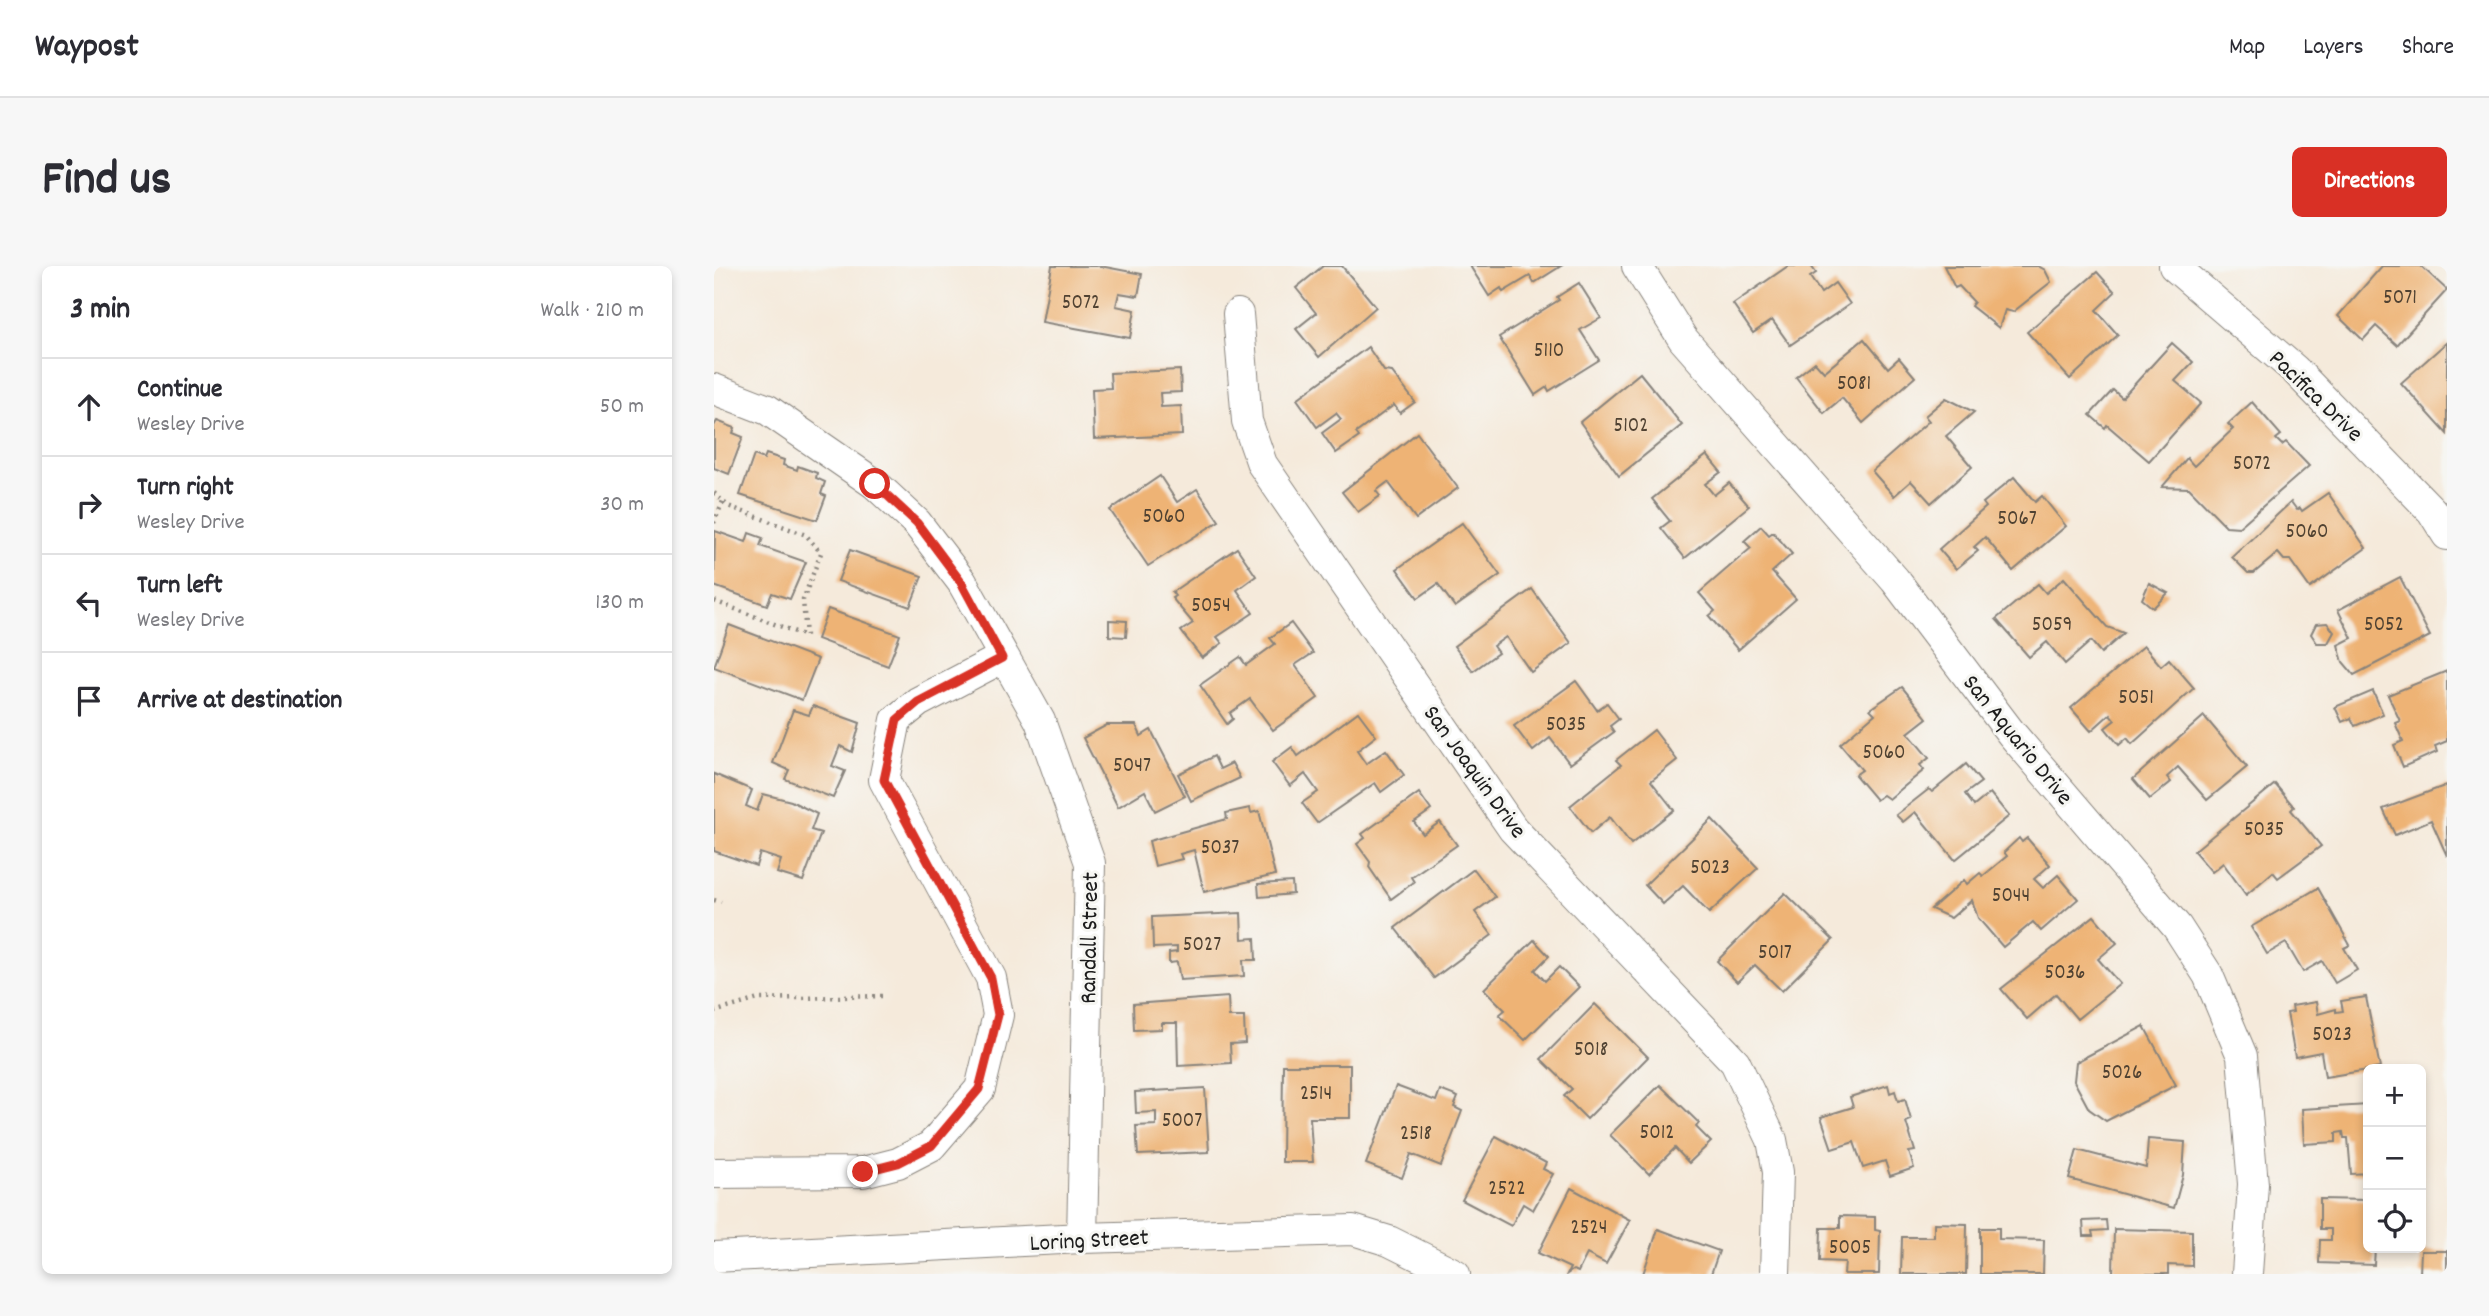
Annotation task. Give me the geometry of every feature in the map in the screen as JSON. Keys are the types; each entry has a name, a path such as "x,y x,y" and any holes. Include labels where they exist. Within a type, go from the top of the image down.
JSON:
{"street":[{"name":"San Aquario Drive","path":"1637,266 1683,339 1895,580 2011,733 2177,927 2208,975 2242,1056 2253,1184 2247,1274"},
{"name":"Pacifica Drive","path":"2174,266 2295,370 2432,511 2447,535"},
{"name":"San Joaquin Drive","path":"1238,314 1247,421 1262,464 1513,829 1735,1062 1772,1140 1778,1172 1775,1274"},
{"name":"Randall Street","path":"714,389 768,410 875,484 917,523 961,582 1040,721 1090,863 1082,1238"},
{"path":"714,1173 863,1172 898,1163 931,1146 979,1089 998,1015 991,978 884,780 897,720 918,702 1002,658"},
{"name":"Loring Street","path":"714,1257 891,1262 1082,1238 1353,1230 1389,1241 1454,1274"}],"path":[{"path":"714,493 723,501 806,535 821,553 803,600 806,636 714,601"},
{"path":"714,523 723,501"},
{"path":"714,900 721,902"},
{"path":"714,1012 758,999 882,996"}],"building":[{"path":"1052,266 1100,266 1142,274 1138,296 1119,293 1116,306 1135,310 1130,338 1042,322"},
{"path":"1323,266 1342,266 1376,307 1319,357 1296,329 1316,313 1296,288"},
{"path":"1470,266 1561,266 1534,283 1530,276 1503,292 1501,288 1489,296"},
{"path":"1788,266 1811,266 1816,273 1810,277 1821,293 1835,283 1850,304 1790,345 1772,320 1753,333 1733,304"},
{"path":"1944,266 2038,266 2045,270 2051,282 2013,312 2005,310 1999,328 1971,306 1974,302 1959,286 1955,288"},
{"path":"2382,266 2421,266 2447,290 2397,345 2376,326 2363,340 2338,316"},
{"path":"2097,272 2115,292 2096,310 2118,335 2070,379 2027,332"},
{"path":"1579,283 1601,318 1580,330 1599,360 1549,391 1547,387 1535,395 1499,337 1559,300 1557,297"},
{"path":"1864,339 1888,368 1899,358 1915,377 1863,423 1842,398 1824,413 1796,377 1815,362 1824,372"},
{"path":"2447,342 2447,434 2401,383"},
{"path":"2172,343 2193,362 2175,381 2201,403 2149,461 2107,425 2105,428 2090,415 2113,390 2122,398"},
{"path":"1368,347 1384,371 1392,372 1415,402 1400,413 1394,405 1356,433 1359,437 1336,453 1322,433 1341,419 1336,413 1317,427 1297,399"},
{"path":"1180,370 1181,392 1160,393 1161,407 1181,406 1182,435 1094,439 1092,389 1111,388 1110,373"},
{"path":"1640,373 1682,425 1619,476 1580,422"},
{"path":"1946,398 1974,412 1946,436 1972,467 1931,503 1911,481 1894,496 1872,471 1929,421 1925,416"},
{"path":"2252,402 2281,435 2276,439 2282,445 2286,442 2309,466 2239,527 2226,526 2189,488 2162,487 2187,458 2194,466 2233,429 2228,424"},
{"path":"717,421 735,428 733,433 743,437 729,474 714,468 714,426"},
{"path":"1417,433 1458,488 1416,519 1388,482 1376,491 1380,496 1358,512 1342,492"},
{"path":"766,454 784,460 783,465 797,470 798,466 817,473 816,478 825,482 821,494 826,496 817,520 740,495 754,455 764,459"},
{"path":"1707,455 1721,472 1705,484 1714,495 1729,483 1749,506 1685,558 1661,528 1670,521 1652,499"},
{"path":"1160,476 1177,502 1197,489 1219,521 1148,566 1110,510"},
{"path":"2014,477 2035,502 2042,496 2066,526 2013,571 1985,537 1974,547 1978,551 1956,569 1939,549 1986,507 1983,503"},
{"path":"2328,493 2366,548 2310,588 2290,560 2284,560 2278,553 2254,573 2248,573 2232,557 2291,502 2297,510 2300,508 2302,511"},
{"path":"1462,523 1500,575 1455,607 1438,584 1418,598 1397,569"},
{"path":"1761,526 1769,535 1773,532 1792,554 1772,572 1796,599 1738,650 1709,616 1715,611 1699,593 1751,548 1744,541"},
{"path":"715,531 746,542 749,533 763,538 760,546 806,562 790,599 772,593 767,605 714,586"},
{"path":"1237,548 1256,576 1237,590 1253,613 1217,637 1222,643 1202,658 1181,631 1193,623 1172,598 1175,596 1172,592"},
{"path":"850,550 922,576 910,607 838,581"},
{"path":"2400,577 2430,636 2354,675 2343,662 2338,645 2352,638 2338,610"},
{"path":"2064,578 2107,627 2124,633 2101,653 2091,641 2065,664 2047,642 2029,657 1996,619 2038,584 2046,593"},
{"path":"2149,583 2168,593 2153,608 2142,599"},
{"path":"1532,589 1571,643 1531,672 1506,637 1493,646 1498,653 1473,671 1454,646"},
{"path":"828,609 900,635 888,666 817,639"},
{"path":"1109,620 1127,621 1126,637 1109,636"},
{"path":"1291,623 1313,653 1295,665 1318,698 1273,730 1250,699 1230,713 1233,719 1227,724 1200,685 1240,657 1246,665 1275,644 1270,638"},
{"path":"2327,623 2334,632 2328,643 2317,643 2311,634 2316,624"},
{"path":"729,625 818,659 802,700 714,667"},
{"path":"2144,646 2161,666 2169,659 2194,688 2132,744 2127,738 2119,745 2105,728 2115,720 2110,714 2091,731 2071,708"},
{"path":"2447,671 2447,741 2435,746 2437,752 2403,767 2394,745 2403,741 2395,723 2400,721 2388,695"},
{"path":"1576,681 1597,710 1607,703 1619,719 1610,726 1614,732 1570,764 1550,738 1533,751 1514,726"},
{"path":"1902,687 1927,718 1908,733 1929,758 1920,765 1924,770 1889,799 1883,795 1876,800 1855,775 1862,770 1840,744 1875,714 1870,709"},
{"path":"2373,691 2383,714 2355,726 2351,718 2342,722 2335,707"},
{"path":"813,706 860,723 852,752 840,746 832,766 845,771 833,798 785,779 789,770 773,763 793,710 809,715"},
{"path":"1358,712 1376,736 1357,751 1366,764 1386,750 1404,775 1381,792 1375,783 1317,823 1302,803 1318,792 1305,774 1290,786 1272,762 1292,747 1298,756"},
{"path":"2204,716 2247,767 2207,800 2178,767 2167,777 2171,782 2150,799 2133,779"},
{"path":"1107,725 1136,725 1141,736 1151,730 1185,796 1155,811 1145,791 1118,807 1083,738"},
{"path":"1654,730 1677,760 1651,781 1674,810 1631,844 1610,817 1591,833 1570,806 1621,765 1616,760"},
{"path":"1214,756 1220,769 1232,763 1240,778 1191,801 1178,774"},
{"path":"1966,764 1981,782 1965,794 1974,806 1990,793 2009,816 1955,860 1915,812 1903,822 1896,815 1929,789 1932,792"},
{"path":"714,774 752,790 746,806 757,811 763,794 791,801 817,814 811,830 821,833 803,881 777,873 781,860 760,853 756,866 714,851"},
{"path":"2275,784 2294,807 2291,810 2321,846 2278,878 2273,872 2246,895 2223,863 2212,872 2194,851"},
{"path":"2447,785 2447,856 2431,820 2395,835 2383,809"},
{"path":"1419,793 1431,810 1414,822 1423,834 1440,822 1457,845 1411,877 1414,882 1391,899 1357,844 1365,838 1362,834"},
{"path":"1250,808 1251,813 1259,811 1275,875 1204,892 1194,850 1180,854 1182,859 1155,866 1149,841 1227,819 1226,813"},
{"path":"1712,819 1758,868 1709,913 1683,886 1663,904 1645,885"},
{"path":"2019,838 2022,842 2027,838 2050,865 2034,879 2043,888 2058,875 2078,899 2041,931 2033,922 2003,947 1978,918 1972,900 1951,918 1931,909 1964,880 1967,884 1980,873 1983,876 2007,856 2004,852"},
{"path":"1474,869 1495,897 1475,912 1492,935 1434,978 1395,928"},
{"path":"1292,882 1293,894 1259,897 1258,884"},
{"path":"2318,888 2350,945 2344,948 2357,970 2335,983 2322,961 2303,972 2286,943 2267,954 2251,927"},
{"path":"1785,893 1833,940 1782,991 1755,965 1737,982 1717,961"},
{"path":"1241,913 1242,939 1255,938 1256,960 1243,960 1244,976 1180,980 1177,962 1169,963 1169,953 1177,952 1177,947 1153,948 1152,917"},
{"path":"2094,916 2117,943 2098,959 2120,984 2077,1019 2056,994 2027,1019 2001,989"},
{"path":"1534,940 1549,956 1535,970 1545,981 1559,967 1579,987 1525,1040 1499,1015 1505,1010 1484,989"},
{"path":"1228,997 1229,1017 1244,1017 1245,1043 1230,1044 1231,1063 1178,1066 1177,1023 1162,1023 1162,1029 1134,1030 1133,1004"},
{"path":"2366,997 2379,1064 2363,1064 2363,1071 2325,1077 2321,1052 2295,1057 2287,1013 2293,1012 2292,1006 2316,1002 2318,1014 2336,1009 2336,1012 2343,1011 2341,1001"},
{"path":"1595,1004 1648,1057 1587,1119 1564,1096 1572,1089 1541,1059"},
{"path":"2144,1026 2176,1085 2106,1121 2089,1109 2074,1081 2076,1062"},
{"path":"1283,1065 1350,1065 1350,1118 1310,1118 1313,1162 1282,1162"},
{"path":"1660,1085 1699,1123 1696,1127 1711,1142 1689,1163 1675,1148 1649,1174 1610,1135"},
{"path":"1888,1085 1890,1093 1895,1091 1898,1101 1905,1099 1911,1120 1906,1122 1915,1151 1909,1152 1914,1168 1890,1176 1885,1161 1863,1168 1854,1142 1832,1149 1821,1117 1853,1107 1850,1097"},
{"path":"1396,1086 1436,1101 1440,1090 1458,1097 1454,1107 1462,1111 1441,1166 1411,1154 1402,1178 1366,1164"},
{"path":"1205,1088 1209,1152 1138,1155 1136,1126 1156,1125 1156,1112 1136,1113 1135,1092"},
{"path":"2363,1105 2363,1173 2351,1174 2348,1138 2344,1138 2343,1132 2336,1133 2336,1142 2304,1144 2302,1109"},
{"path":"1496,1136 1546,1163 1543,1169 1553,1174 1533,1210 1523,1204 1511,1226 1462,1200"},
{"path":"2148,1139 2185,1142 2183,1175 2174,1208 2069,1179 2077,1150 2146,1168"},
{"path":"1571,1188 1630,1220 1606,1264 1587,1254 1578,1272 1573,1270 1567,1274 1570,1268 1538,1253"},
{"path":"2320,1199 2363,1200 2363,1253 2375,1253 2374,1265 2319,1263 2320,1240 2331,1240 2331,1229 2320,1229"},
{"path":"1840,1216 1875,1217 1875,1230 1880,1231 1879,1274 1844,1274 1845,1262 1820,1261 1821,1228 1840,1228"},
{"path":"2106,1220 2107,1230 2092,1231 2093,1236 2084,1236 2083,1221"},
{"path":"1934,1223 1967,1224 1966,1274 1901,1274 1902,1237 1934,1237"},
{"path":"1980,1228 1999,1228 1999,1239 2044,1240 2043,1274 1980,1274"},
{"path":"1658,1229 1719,1251 1711,1274 1643,1274"},
{"path":"2114,1229 2192,1231 2192,1266 2168,1265 2168,1274 2113,1274"},
{"path":"2447,1251 2447,1274 2420,1274 2421,1253"}],"route":[{"path":"863,1172 898,1163 931,1146 979,1089 998,1015 991,978 884,780 897,720 918,702 1002,658 961,582 917,523 875,484"}]}
